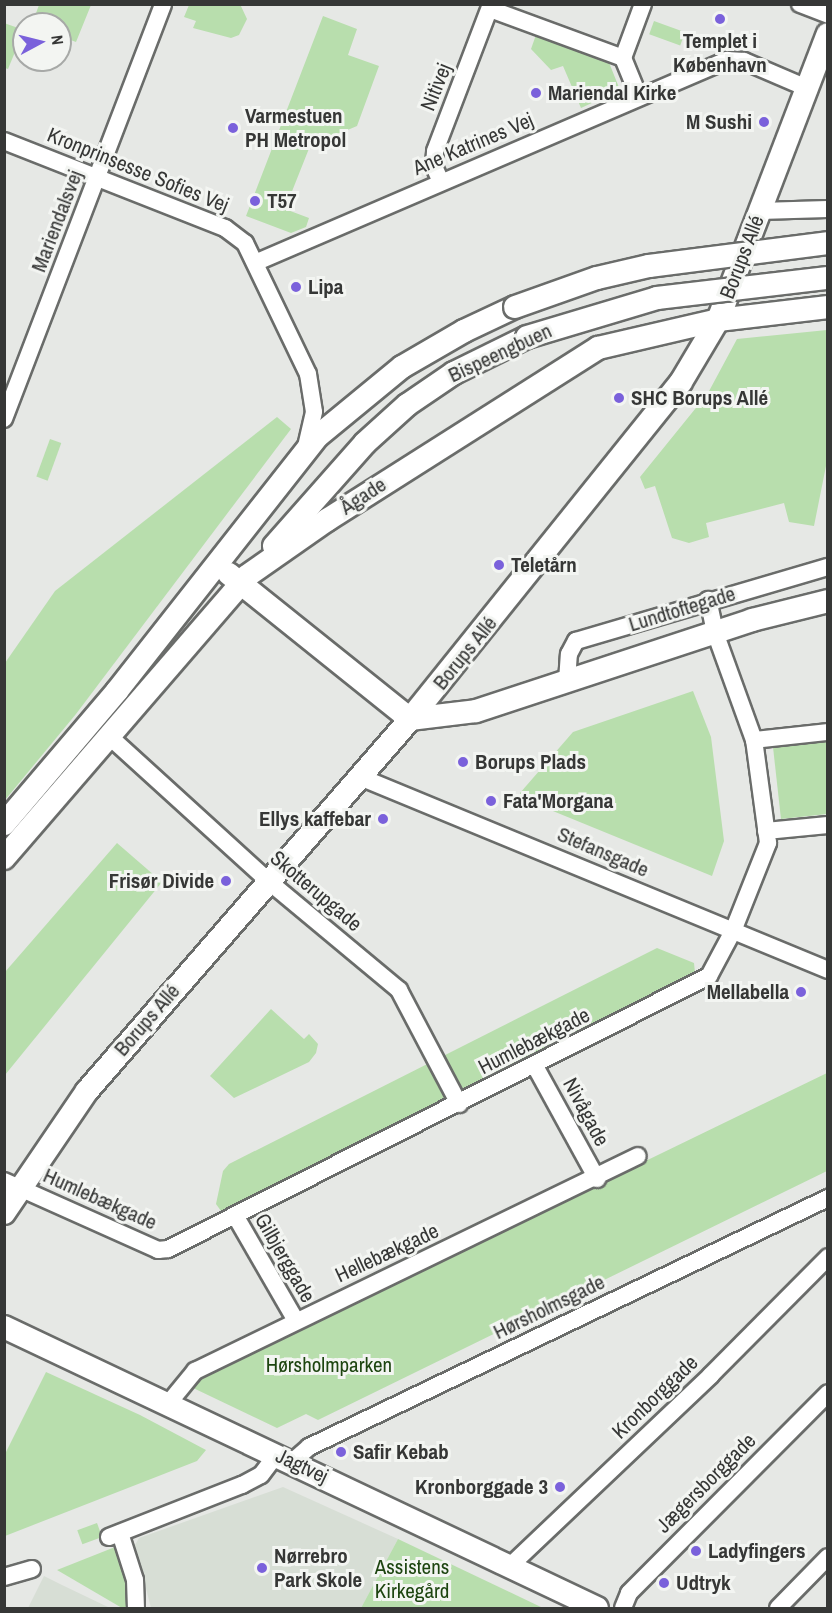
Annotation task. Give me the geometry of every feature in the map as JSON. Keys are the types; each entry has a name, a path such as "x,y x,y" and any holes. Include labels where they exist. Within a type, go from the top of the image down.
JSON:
{"street":[{"name":"Mariendalsvej","path":"4,419 98,179 163,4"},
{"path":"639,98 623,58 642,4"},
{"path":"800,4 828,15"},
{"name":"Nitivej","path":"441,182 434,166 435,151 490,7 623,58"},
{"name":"Borups Allé","path":"4,1213 12,1185 87,1090 267,880 411,719 638,439 681,382 718,320 828,34"},
{"name":"Ane Katrines Vej","path":"257,262 727,60 744,61 807,88"},
{"name":"Kronprinsesse Sofies Vej","path":"4,141 225,228 245,243 257,262 308,374 314,412 305,450"},
{"path":"759,211 828,209"},
{"name":"Bispeengbuen","path":"305,450 330,424 418,357 515,307 597,278 649,266 828,243"},
{"name":"Bispeengbuen","path":"245,579 365,442 407,405 454,373 527,337 596,314 657,298 828,278"},
{"name":"Ågade","path":"4,858 245,579 397,474 597,348 718,320 828,307"},
{"path":"4,824 117,691 305,450"},
{"path":"216,563 245,579 411,719"},
{"name":"Lundtoftegade","path":"567,681 569,654 576,641 708,600 828,567"},
{"name":"Humlebækgade","path":"12,1185 158,1250 236,1217 709,976 733,931 768,843 754,740 715,632 708,600"},
{"name":"Lundtoftegade","path":"411,719 476,711 715,632 828,602"},
{"path":"754,740 828,732"},
{"name":"Skotterupgade","path":"110,737 267,880 399,990 459,1104"},
{"name":"Stefansgade","path":"360,777 828,970"},
{"path":"766,831 828,825"},
{"name":"Nivågade","path":"536,1066 597,1179"},
{"name":"Hellebækgade","path":"168,1404 195,1371 597,1179 637,1156"},
{"name":"Hørsholmsgade","path":"136,1608 135,1581 115,1535 242,1485 261,1475 285,1457 828,1197"},
{"name":"Gilbjerggade","path":"236,1217 296,1321"},
{"name":"Kronborggade","path":"510,1566 711,1375 828,1257"},
{"name":"Jagtvej","path":"4,1327 285,1457 597,1608"},
{"name":"Jægersborggade","path":"623,1608 629,1593 828,1393"},
{"path":"777,1608 828,1557"},
{"path":"4,1577 32,1569"}],"shaded area":[{"name":"Nørrebro Park Skole","path":"283,1487 398,1539 361,1608 151,1608 135,1545 139,1538"},
{"path":"44,1576 62,1585 110,1608 28,1608"}],"green space":[{"path":"240,4 247,19 239,35 231,38 193,28 196,21 184,17 189,5"},
{"path":"39,5 91,5 76,42 72,40 72,12 36,12"},
{"path":"323,16 357,29 348,55 379,66 357,126 310,146 285,209 309,218 306,227 291,233 246,216"},
{"path":"654,21 685,32 680,45 649,34"},
{"path":"4,23 12,26 12,59 8,69 5,68"},
{"path":"537,32 608,60 620,90 581,108 563,66 551,70 531,49"},
{"path":"827,330 827,461 814,526 789,522 784,503 706,523 709,537 689,543 672,538 655,486 645,489 640,477 708,393 737,339"},
{"path":"277,417 291,429 76,714 5,800 5,663 55,591"},
{"path":"50,439 61,443 48,481 36,477"},
{"path":"693,691 711,737 724,841 712,876 521,798 520,793 573,732"},
{"path":"827,741 827,814 781,819 773,747"},
{"path":"117,843 162,882 5,1075 5,972"},
{"path":"657,948 694,963 695,973 221,1211 216,1204 223,1171 229,1164"},
{"path":"271,1009 304,1039 309,1034 318,1044 316,1053 309,1062 234,1098 210,1076"},
{"name":"Hørsholmparken","path":"827,1073 827,1171 318,1420 306,1414 277,1428 189,1386 231,1362"},
{"path":"46,1372 140,1415 206,1450 197,1461 5,1536 5,1454"},
{"path":"97,1523 102,1537 82,1544 77,1530"},
{"name":"Assistens Kirkegård","path":"398,1539 543,1608 361,1608"},
{"path":"115,1547 129,1588 129,1608 122,1608 57,1570"}],"place":[{"name":"Templet i København","path":"720,19"},
{"name":"Mariendal Kirke","path":"536,93"},
{"name":"M Sushi","path":"764,122"},
{"name":"Varmestuen PH Metropol","path":"233,128"},
{"name":"T57","path":"255,201"},
{"name":"Lipa","path":"296,287"},
{"name":"SHC Borups Allé","path":"619,398"},
{"name":"Teletårn","path":"499,565"},
{"name":"Borups Plads","path":"463,762"},
{"name":"Fata'Morgana","path":"491,801"},
{"name":"Ellys kaffebar","path":"383,819"},
{"name":"Frisør Divide","path":"226,881"},
{"name":"Mellabella","path":"801,992"},
{"name":"Safir Kebab","path":"341,1452"},
{"name":"Kronborggade 3","path":"560,1487"},
{"name":"Ladyfingers","path":"696,1551"},
{"name":"Nørrebro Park Skole","path":"262,1568"},
{"name":"Udtryk","path":"664,1583"}]}
